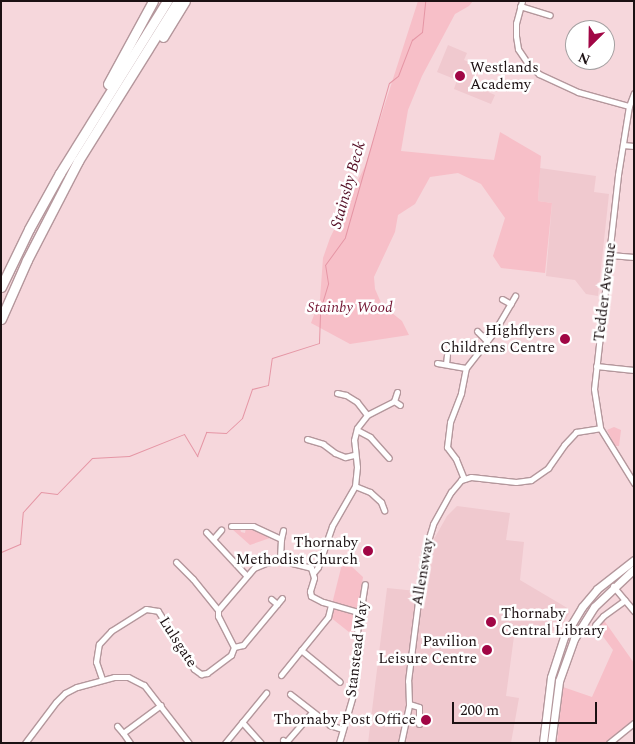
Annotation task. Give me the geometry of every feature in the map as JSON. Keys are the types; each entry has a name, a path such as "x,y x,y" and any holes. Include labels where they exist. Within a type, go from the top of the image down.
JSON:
{"highway":[{"path":"29,229 41,197 55,170 118,68 153,1"},
{"path":"1,287 29,229 60,173 167,1"},
{"path":"1,319 27,260 83,153 178,1"},
{"path":"62,193 185,1"}],"street":[{"path":"550,14 521,4 516,23 516,36 518,49 528,64 539,74 578,92 628,106"},
{"name":"Tedder Avenue","path":"634,93 628,106 594,389 600,428 616,457 634,483"},
{"path":"623,145 634,146"},
{"path":"610,255 634,257"},
{"path":"515,296 487,341 466,368 462,393 450,422 446,447 456,459 464,479 478,477 516,482 531,480 548,468 576,432 600,428"},
{"path":"502,299 511,304"},
{"path":"477,331 487,341"},
{"path":"446,364 447,355"},
{"path":"437,363 466,368"},
{"path":"596,366 634,370"},
{"path":"358,612 331,605 311,596 314,572 318,566 332,526 355,486 357,466 354,456 354,440 357,430 367,415 394,401 397,392"},
{"path":"337,393 346,395 357,402 367,415"},
{"path":"394,401 400,405"},
{"path":"357,430 370,437 382,453 389,458"},
{"path":"307,439 317,441 345,457 354,456"},
{"path":"314,448 317,441"},
{"path":"377,457 382,453"},
{"name":"Allensway","path":"401,743 409,704 408,681 427,542 440,510 452,492 464,479"},
{"path":"355,486 384,500 384,510"},
{"path":"242,525 242,532"},
{"path":"231,526 253,526 281,539"},
{"path":"214,538 221,530"},
{"path":"280,560 283,530"},
{"path":"206,532 214,538 246,575"},
{"path":"234,647 218,616 218,610 246,575 266,563 280,560 311,568 314,572"},
{"path":"543,743 548,691 554,668 571,624 597,589 634,560"},
{"path":"176,562 178,569 218,610"},
{"path":"551,743 557,692 566,658 574,639 594,607 613,586 634,568"},
{"name":"Stanstead Way","path":"339,743 353,695 356,671 358,612 361,608 365,584"},
{"path":"613,586 634,611"},
{"name":"Lulsgate","path":"102,679 96,653 102,638 150,608 158,610 197,672 207,673 231,655 234,647 243,645 282,598"},
{"path":"271,599 277,604"},
{"path":"595,625 603,616 625,600"},
{"path":"281,675 328,617 331,605"},
{"path":"301,650 340,682"},
{"path":"25,743 65,693 102,679 114,677 135,680 153,693 189,743"},
{"path":"548,691 557,692"},
{"path":"225,743 266,693"},
{"path":"290,694 330,725 342,729"},
{"path":"409,704 419,707 419,724"},
{"path":"123,734 161,705"},
{"path":"283,740 286,742 312,712"},
{"path":"242,722 261,743"},
{"path":"609,743 634,723"},
{"path":"117,726 130,743"}],"shaded area":[{"name":"Westlands Academy","path":"448,45 467,53 464,60 478,66 470,84 495,95 491,104 454,89 457,80 437,72"},
{"path":"540,168 596,176 594,192 609,194 598,296 586,294 575,280 546,276 552,203 538,201"},
{"path":"457,506 510,513 506,540 524,542 520,580 569,609 570,612 559,631 515,629 506,696 519,698 511,743 368,743 387,588 426,592 434,539 447,516"}],"green space":[{"name":"Stainby Wood","path":"418,1 473,1 469,6 455,14 422,76 408,110 401,151 494,160 500,132 541,156 538,201 552,203 545,273 501,268 493,256 505,218 481,184 458,173 430,177 415,204 398,215 395,232 374,277 375,289 382,305 402,321 409,335 350,344 311,323 320,299 323,258 330,238 365,166"},
{"path":"614,427 621,430 619,446 615,446 607,430"},
{"path":"234,527 240,528 241,532 245,533 246,527 255,529 270,538 250,545 232,529"},
{"path":"342,564 350,565 363,577 359,604 355,613 354,636 330,617 334,610 333,600"},
{"path":"603,619 634,663 634,721 606,743 557,743 563,687 592,697 613,650 596,627"}],"waterway":[{"name":"Stainsby Beck","path":"1,552 20,544 23,512 41,492 57,494 92,458 129,456 184,434 197,456 206,432 226,433 242,418 252,389 268,385 272,358 319,343 320,310 328,283 325,265 345,237 389,83 398,76 412,40 422,32 425,1"}],"place":[{"name":"Westlands Academy","path":"460,76"},
{"name":"Highflyers Childrens Centre","path":"565,339"},
{"name":"Thornaby Methodist Church","path":"368,551"},
{"name":"Thornaby Central Library","path":"491,622"},
{"name":"Pavilion Leisure Centre","path":"487,650"},
{"name":"Thornaby Post Office","path":"426,720"}]}
